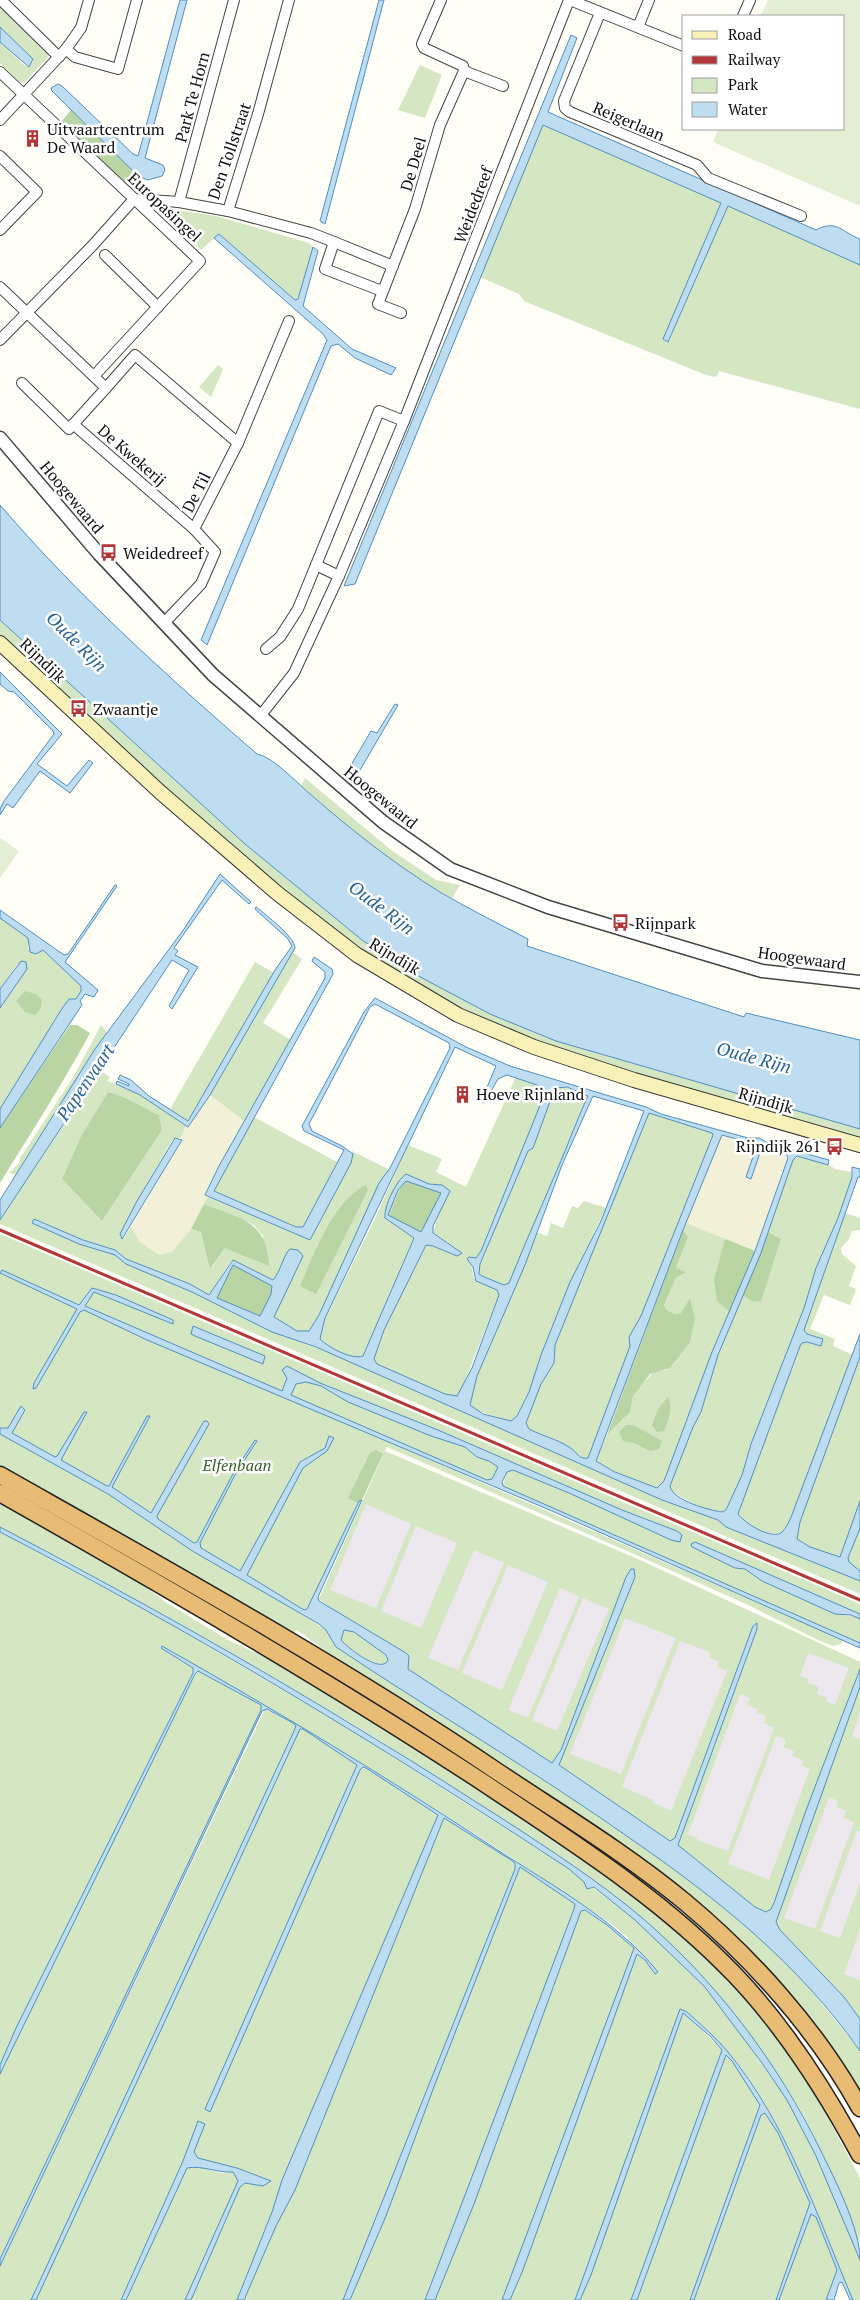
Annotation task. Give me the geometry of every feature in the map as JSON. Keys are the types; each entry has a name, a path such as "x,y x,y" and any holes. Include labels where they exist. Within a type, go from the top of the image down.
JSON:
{"highway":[{"path":"0,1475 233,1608 432,1727 647,1873 717,1930 773,1987 820,2048 860,2108"},
{"path":"0,1493 231,1626 414,1738 636,1886 708,1947 760,2004 816,2077 860,2155"}],"main road":[{"name":"Rijndijk","path":"0,643 146,779 277,893 358,954 458,1015 534,1047 634,1080 860,1145"}],"street":[{"path":"0,0 63,53 118,69 136,0"},
{"path":"0,120 63,53 81,28 89,0"},
{"name":"Park Te Horn","path":"180,202 234,0"},
{"name":"Den Tollstraat","path":"134,199 180,202 228,211 261,105 289,0"},
{"path":"441,0 422,44 424,48 463,66 464,71 503,86"},
{"path":"570,0 682,45"},
{"name":"Weidedreef","path":"261,715 294,673 339,576 404,421 570,0"},
{"path":"638,27 649,0"},
{"path":"743,15 750,0"},
{"name":"Reigerlaan","path":"600,12 564,101 565,108 570,112 697,165 708,178 801,216"},
{"name":"De Deel","path":"382,291 415,209 440,125 464,71"},
{"name":"Europasingel","path":"0,72 200,261 158,307"},
{"path":"0,156 37,192 0,230"},
{"path":"0,340 93,245 134,199"},
{"path":"228,211 311,233 393,266"},
{"path":"334,242 325,269 382,291 378,304 401,313"},
{"path":"94,376 158,307 105,256"},
{"path":"0,287 106,388"},
{"name":"De Til","path":"164,623 201,584 215,552 194,528 238,443 289,321"},
{"path":"73,424 135,355 238,443"},
{"name":"De Kwekerij","path":"22,383 69,429 73,424 194,528"},
{"path":"266,649 280,637 298,609 379,411 404,421"},
{"name":"Hoogewaard","path":"0,438 99,554 213,675 383,822 450,869 548,907 762,971 860,982"},
{"path":"316,565 339,576"}],"shaded area":[{"path":"366,1498 717,1648 860,1819 860,2003 324,1595"},
{"path":"803,1645 860,1666 860,1755 793,1679"}],"green space":[{"path":"768,0 860,0 860,206 713,142 718,130 845,130 845,15 761,15"},
{"path":"0,6 48,54 48,57 24,83 19,82 0,63 0,42 25,66 33,62 33,59 0,27"},
{"path":"420,65 442,75 425,118 398,110"},
{"path":"71,110 138,176 132,190 61,122"},
{"path":"543,125 721,203 663,340 669,341 728,206 860,265 860,409 719,371 716,377 706,375 524,301 519,294 480,277"},
{"path":"157,207 216,216 309,243 313,247 298,299 295,300 219,234 201,250"},
{"path":"218,365 223,369 211,397 199,387"},
{"path":"0,620 245,844 362,940 407,970 490,1014 556,1041 860,1129 860,1142 530,1043 457,1010 349,947 259,875 0,635"},
{"path":"305,778 391,850 436,880 460,885 452,898 412,874 355,832 301,786"},
{"path":"0,838 19,851 0,878"},
{"path":"0,918 28,938 28,949 43,950 81,986 81,991 76,999 69,999 61,1010 0,1109 0,1008 27,969 17,964 0,989"},
{"path":"292,952 302,959 263,1023 291,1040 244,1121 210,1095"},
{"path":"255,962 274,973 188,1121 170,1109"},
{"path":"25,991 36,994 42,1000 41,1008 35,1015 25,1012 16,1001"},
{"path":"70,1025 77,1025 90,1033 0,1183 0,1128"},
{"path":"101,1025 107,1033 16,1175 9,1173 19,1163 20,1158 74,1076"},
{"path":"100,1071 110,1077 107,1081 140,1095 186,1126 181,1138 175,1138 171,1142 137,1201 120,1236 123,1239 131,1227 140,1242 159,1255 172,1252 191,1229 201,1232 209,1266 212,1268 225,1248 264,1237 254,1225 204,1204 208,1197 310,1240 351,1163 352,1151 388,1169 319,1315 308,1332 297,1331 274,1317 303,1256 287,1253 279,1273 273,1280 231,1261 209,1295 190,1284 126,1259 115,1250 83,1240 35,1219 34,1224 115,1255 126,1264 192,1292 272,1332 335,1355 662,1500 718,1520 726,1527 849,1576 860,1581 860,1594 0,1224 0,1220","holes":["108,1092 159,1115 162,1130 102,1221 62,1179 81,1136"]},
{"path":"516,1077 537,1085 545,1093 481,1251 476,1258 467,1259 471,1265 474,1278 481,1284 497,1290 499,1295 460,1393 457,1396 445,1394 377,1364 374,1359 384,1330 426,1245 457,1256 449,1243 433,1233 439,1212 414,1236 363,1356 352,1356 328,1346 320,1339 325,1319 374,1221 408,1145 442,1159 436,1172 466,1187"},
{"path":"555,1087 566,1087 588,1096 509,1283 505,1285 479,1274 480,1264 528,1151 533,1148"},
{"path":"108,1092 128,1099 159,1115 162,1130 102,1221 62,1179 81,1136"},
{"path":"210,1095 244,1121 205,1195 208,1197 192,1229 172,1252 159,1255 140,1242 131,1227 180,1144 186,1126 191,1123"},
{"path":"649,1112 712,1133 713,1135 641,1316 629,1337 630,1346 588,1458 582,1458 568,1446 529,1429 526,1424 541,1384 554,1363 555,1345"},
{"path":"254,1117 337,1162 303,1227 296,1227 214,1191"},
{"path":"722,1135 755,1144 755,1151 746,1178 751,1179 762,1147 788,1155 755,1251 686,1223"},
{"path":"799,1156 828,1164 835,1169 851,1172 852,1177 838,1218 816,1268 804,1308 742,1475 726,1510 722,1512 700,1508 673,1492 670,1488 671,1483 693,1427 701,1412 718,1355 743,1296 752,1301 761,1302 781,1239 768,1232 793,1160"},
{"path":"403,1182 416,1184 442,1193 421,1232 389,1216"},
{"path":"366,1185 368,1190 316,1294 300,1286 318,1244 334,1216 354,1193"},
{"path":"584,1201 606,1208 570,1282 541,1355 529,1392 517,1415 511,1421 474,1410 469,1401 474,1383 525,1265 536,1232 547,1236 551,1223 563,1228 572,1206 578,1208"},
{"path":"204,1204 240,1218 257,1230 263,1239 267,1251 269,1266 225,1248 211,1268 201,1232 191,1229"},
{"path":"845,1213 860,1218 860,1230 852,1231 849,1239 841,1248 842,1254 856,1266 849,1286 856,1289 850,1305 824,1295 810,1329 835,1339 833,1346 853,1355 790,1520 782,1532 770,1533 757,1529 738,1514 800,1346 802,1343 807,1342 821,1346 823,1339 807,1334 804,1330"},
{"path":"686,1223 755,1251 712,1352 664,1481 657,1488 630,1479 596,1461 607,1435 630,1412 633,1396 639,1387 654,1372 666,1370 674,1364 695,1318 690,1298 681,1313 674,1314 667,1310 664,1305 676,1278 686,1272 676,1268 688,1237 683,1230"},
{"path":"683,1230 688,1237 676,1268 686,1272 676,1278 664,1305 667,1310 674,1314 681,1313 690,1298 695,1318 690,1342 670,1368 650,1374 633,1396 630,1412 607,1435"},
{"path":"768,1232 781,1239 761,1302 752,1301 743,1296"},
{"name":"Elfenbaan","path":"0,1234 860,1604 860,1614 721,1553 735,1568 745,1569 762,1581 835,1614 858,1617 860,1619 860,1643 503,1486 507,1472 513,1470 569,1493 671,1540 679,1541 658,1523 622,1510 438,1430 396,1421 465,1447 477,1457 489,1461 498,1467 492,1480 487,1480 388,1437 386,1441 827,1633 842,1640 841,1644 833,1646 818,1640 746,1604 641,1557 387,1447 385,1451 640,1560 860,1662 860,1669 805,1813 774,1903 771,1909 766,1912 755,1907 678,1845 758,1626 754,1624 753,1626 675,1838 670,1842 559,1765 635,1577 626,1577 561,1750 552,1763 414,1673 319,1599 383,1455 357,1503 335,1555 303,1615 326,1630 336,1647 585,1807 685,1876 749,1928 801,1978 860,2051 860,2092 831,2048 783,1986 728,1928 664,1874 595,1827 342,1664 303,1634 296,1630 293,1636 202,1580 0,1468","holes":["366,1504 411,1524 376,1608 330,1590","416,1526 457,1543 421,1628 381,1611","474,1550 504,1563 458,1670 428,1658","508,1565 548,1582 502,1690 462,1673","560,1588 579,1597 528,1718 508,1710","583,1598 609,1609 557,1731 532,1720","625,1618 676,1638 621,1774 570,1754","680,1641 710,1652 709,1657 719,1662 717,1667 727,1671 671,1811 652,1802 653,1800 622,1787","808,1653 849,1668 835,1705 826,1701 827,1698 817,1694 819,1687 808,1683 809,1679 800,1676","740,1694 750,1698 747,1705 758,1709 756,1712 766,1716 764,1723 774,1728 728,1851 697,1840 697,1838 688,1834","776,1736 786,1740 784,1747 794,1751 792,1756 803,1760 801,1765 810,1769 769,1880 728,1864"]},
{"path":"725,1239 755,1251 730,1312 717,1301 714,1280"},
{"path":"233,1265 272,1286 271,1294 260,1316 217,1298"},
{"path":"860,1357 860,1501 840,1558 810,1547 797,1539 800,1522"},
{"path":"668,1397 670,1414 664,1431 657,1432 652,1425 658,1409"},
{"path":"626,1425 633,1425 662,1441 659,1449 650,1451 634,1443 623,1441 619,1432"},
{"path":"376,1450 383,1454 362,1500 358,1503 348,1498 370,1453"},
{"path":"0,1502 133,1578 167,1603 228,1640 271,1660 417,1750 510,1809 656,1912 724,1972 767,2024 811,2086 860,2178 860,2244 816,2140 779,2076 739,2020 716,1993 668,1942 642,1919 615,1897 492,1813 366,1732 211,1641 0,1527"},
{"path":"860,1528 860,1571 849,1562 848,1558"},
{"path":"0,1532 158,1617 349,1729 569,1869 635,1920 704,1986 737,2028 787,2100 816,2156 860,2260 860,2300 853,2300 792,2155 754,2085 731,2055 705,2028 681,2009 575,2300 510,2300 523,2270 637,1954 645,1960 654,1974 658,1972 627,1937 613,1925 447,1816 277,1713 161,1649 193,1668 193,1673 16,2028 0,2065"},
{"path":"344,1630 354,1632 386,1655 388,1660 386,1663 376,1663 362,1657 350,1648 341,1640"},
{"path":"198,1671 262,1705 261,1710 0,2259 0,2074"},
{"path":"860,1687 860,1712 852,1736 860,1739 860,1831 857,1830 820,1931 840,1938 860,1883 860,1929 844,1974 860,1980 860,2019 844,1997 780,1930 776,1922","holes":["829,1797 838,1801 836,1807 846,1811 844,1818 854,1822 815,1929 784,1918"]},
{"path":"265,1709 293,1723 296,1726 294,1731 31,2300 0,2300 0,2266"},
{"path":"299,1729 303,1729 357,1764 206,2109 210,2111 360,1770 363,1767 366,1768 438,1815 282,2180 272,2212 237,2300 191,2300 240,2187 245,2183 263,2186 271,2181 237,2168 198,2158 193,2153 204,2124 198,2121 183,2161 121,2300 36,2300"},
{"path":"444,1818 511,1860 515,1863 515,1869 343,2300 244,2300 276,2226 295,2190"},
{"path":"520,1867 575,1904 574,1909 425,2300 350,2300 386,2216 435,2084"},
{"path":"582,1909 607,1925 634,1948 634,1952 502,2300 435,2300 474,2204"},
{"path":"682,2014 687,2015 722,2050 631,2300 580,2300"},
{"path":"726,2055 732,2061 760,2105 690,2300 637,2300"},
{"path":"762,2113 765,2113 779,2134 811,2203 776,2300 694,2300"},
{"path":"195,2166 222,2173 233,2172 238,2177 238,2181 185,2300 126,2300 187,2168"},
{"path":"811,2214 816,2217 837,2270 826,2300 779,2300"}],"water":[{"path":"180,0 187,0 145,158 163,165 165,170 162,176 148,180 138,176 51,88 58,84 62,86 133,154 138,156"},
{"path":"379,0 384,0 325,224 320,221"},
{"path":"0,27 33,59 29,67 0,42"},
{"path":"571,35 577,38 548,112 816,230 829,226 839,228 860,239 860,265 728,206 668,342 663,339 721,203 543,125 355,584 344,586"},
{"path":"219,234 295,300 298,299 313,247 318,251 303,306 352,349 396,368 391,375 355,358 338,344 331,346 207,645 201,640 327,340 323,334 214,238"},
{"name":"Oude Rijn","path":"0,505 92,603 223,725 257,754 277,765 372,845 440,892 528,939 527,946 744,1017 746,1013 860,1040 860,1129 556,1041 490,1014 407,970 362,940 245,844 0,620"},
{"path":"0,672 62,734 37,764 67,786 89,760 93,763 70,793 40,771 13,808 7,804 0,815 0,809 4,801 54,734 14,692 8,691 0,684"},
{"path":"395,704 398,705 349,789 341,782 371,731 377,733"},
{"name":"Papenvaart","path":"220,874 251,902 249,904 222,880 174,948 178,951 175,955 198,967 172,1009 169,1006 189,970 172,960 0,1220 0,1200 95,1049 184,929"},
{"path":"115,885 117,886 65,962 98,990 94,997 85,994 80,1001 82,1005 0,1128 0,1109 61,1010 69,999 76,999 81,991 81,986 43,950 36,954 30,952 28,938 0,918 0,910 64,955 68,954"},
{"path":"256,907 285,932 295,948 210,1095 188,1127 140,1095 116,1084 117,1081 129,1086 129,1084 118,1079 120,1075 131,1080 149,1096 188,1121 275,970 292,946 288,939 255,909"},
{"path":"314,957 332,969 333,974 214,1191 296,1227 303,1227 344,1150 304,1131 302,1126 364,1012 375,998 466,1047 510,1066 646,1107 661,1114 748,1138 759,1138 768,1143 829,1160 828,1165 797,1156 793,1160 761,1253 718,1355 701,1412 693,1427 670,1486 678,1496 692,1504 722,1512 726,1510 742,1475 751,1444 804,1308 816,1268 838,1218 852,1177 852,1167 860,1169 860,1177 858,1177 804,1330 807,1334 823,1339 821,1346 807,1342 802,1343 800,1346 738,1514 745,1521 763,1532 776,1534 781,1533 785,1529 860,1334 860,1357 800,1522 797,1539 810,1547 840,1557 860,1501 860,1528 848,1558 849,1562 860,1571 860,1581 726,1527 718,1520 662,1500 316,1347 272,1332 192,1292 126,1264 115,1255 79,1244 32,1223 34,1219 83,1240 115,1250 126,1259 190,1284 209,1295 233,1260 273,1280 288,1251 290,1249 298,1250 303,1256 274,1317 297,1331 309,1331 319,1315 379,1183 390,1168 450,1048 449,1043 375,1004 370,1007 309,1124 312,1131 342,1146 353,1154 351,1163 310,1240 205,1195 219,1166 325,978 325,972 312,961","holes":["455,1047 496,1066 481,1101 484,1103 498,1079 507,1075 537,1085 545,1093 481,1251 476,1258 469,1257 467,1259 473,1267 476,1281 497,1290 499,1295 472,1368 457,1396 445,1394 377,1364 374,1359 384,1330 426,1245 457,1256 462,1253 433,1233 433,1226 450,1191 442,1185 429,1184 406,1174 398,1182 391,1194 386,1207 385,1218 414,1238 363,1356 358,1357 346,1354 328,1346 320,1339 325,1318","567,1087 588,1096 509,1283 504,1285 479,1274 480,1264 528,1151 533,1148 555,1088","593,1096 644,1111 601,1221 570,1282 541,1355 529,1392 517,1416 511,1421 483,1414 470,1405 477,1376 525,1265 562,1165","649,1113 712,1133 713,1135 641,1316 629,1337 630,1346 588,1458 582,1458 564,1444 529,1429 526,1423 541,1384 554,1363 555,1345","722,1135 755,1144 755,1151 746,1177 751,1179 762,1147 785,1152 788,1158 755,1251 712,1352 664,1481 657,1488 615,1472 596,1461 683,1230","406,1181 441,1193 421,1232 388,1215 398,1190","233,1265 272,1286 271,1294 260,1316 217,1298"]},
{"path":"21,961 26,962 27,969 0,1008 0,989"},
{"path":"175,1138 182,1140 122,1239 120,1234 137,1201"},
{"path":"2,1270 79,1305 92,1288 116,1295 173,1320 173,1324 94,1292 85,1306 282,1391 287,1378 282,1370 287,1366 320,1383 438,1430 622,1510 677,1531 682,1535 680,1542 671,1540 569,1493 513,1470 507,1472 502,1482 503,1486 860,1643 860,1648 552,1511 147,1340 84,1310 80,1312 36,1388 33,1389 34,1383 77,1309 0,1273","holes":["306,1382 321,1386 348,1402 431,1436 465,1447 477,1457 489,1461 498,1467 492,1479 487,1480 291,1395 296,1384"]},
{"path":"193,1326 265,1356 263,1364 191,1334"},
{"path":"21,1406 25,1410 12,1433 55,1457 84,1412 87,1412 61,1460 109,1486 147,1416 150,1416 112,1487 151,1513 204,1421 207,1421 209,1424 157,1516 158,1519 194,1543 197,1542 234,1472 255,1440 257,1441 236,1473 200,1543 201,1548 240,1571 300,1462 325,1448 329,1436 334,1438 327,1451 303,1468 247,1575 304,1610 307,1609 359,1501 362,1500 318,1597 319,1601 406,1653 409,1656 408,1669 552,1763 561,1750 626,1577 631,1569 634,1569 635,1577 559,1765 670,1841 675,1838 753,1626 757,1623 757,1629 678,1845 755,1907 766,1912 771,1909 774,1903 805,1813 860,1669 860,1687 776,1922 780,1930 844,1997 860,2019 860,2051 836,2019 784,1962 695,1885 558,1789 336,1647 326,1630 319,1624 194,1552 108,1494 0,1434 0,1428 8,1428","holes":["344,1630 354,1632 386,1655 388,1660 386,1663 381,1664 369,1661 341,1640"]},
{"path":"0,1527 190,1630 393,1750 558,1855 640,1916 694,1967 719,1995 785,2085 821,2151 839,2190 856,2234 860,2260 816,2156 787,2100 762,2063 704,1986 635,1920 594,1887 587,1889 584,1882 569,1869 360,1736 146,1610 0,1532"},
{"path":"695,1542 860,1614 860,1619 851,1615 835,1614 762,1581 745,1569 735,1568 692,1547 691,1544"},
{"path":"162,1646 289,1719 561,1890 623,1936 658,1972 655,1974 645,1960 637,1954 523,2270 510,2300 502,2300 634,1948 607,1925 585,1910 581,1911 474,2204 435,2300 425,2300 574,1909 575,1904 520,1867 435,2084 386,2216 350,2300 343,2300 515,1869 515,1863 511,1860 444,1818 295,2190 276,2226 244,2300 237,2300 272,2212 282,2180 438,1815 366,1768 363,1767 360,1770 210,2112 205,2109 357,1765 303,1729 300,1729 36,2300 31,2300 296,1726 267,1709 262,1711 0,2266 0,2259 261,1710 261,1705 198,1671 195,1674 0,2074 0,2065 16,2028 193,1673 193,1668 161,1648"},
{"path":"680,2009 687,2012 723,2047 749,2080 767,2109 799,2171 853,2300 850,2300 842,2282 839,2283 834,2300 826,2300 837,2270 816,2217 811,2214 779,2300 776,2300 810,2203 778,2133 765,2113 761,2115 694,2300 690,2300 760,2105 732,2061 726,2055 637,2300 631,2300 722,2050 711,2037 683,2013 591,2275 580,2300 575,2300"},
{"path":"198,2121 205,2124 194,2152 198,2158 237,2168 271,2181 263,2186 245,2183 240,2187 191,2300 185,2300 238,2181 233,2172 193,2167 187,2168 126,2300 121,2300 183,2161"}],"railway":[{"path":"0,1230 860,1600"}],"place":[{"name":"Uitvaartcentrum De Waard","path":"33,138"},
{"name":"Weidedreef","path":"109,553"},
{"name":"Zwaantje","path":"79,709"},
{"name":"Rijnpark","path":"621,923"},
{"name":"Hoeve Rijnland","path":"462,1094"},
{"name":"Rijndijk 261","path":"835,1146"}]}
